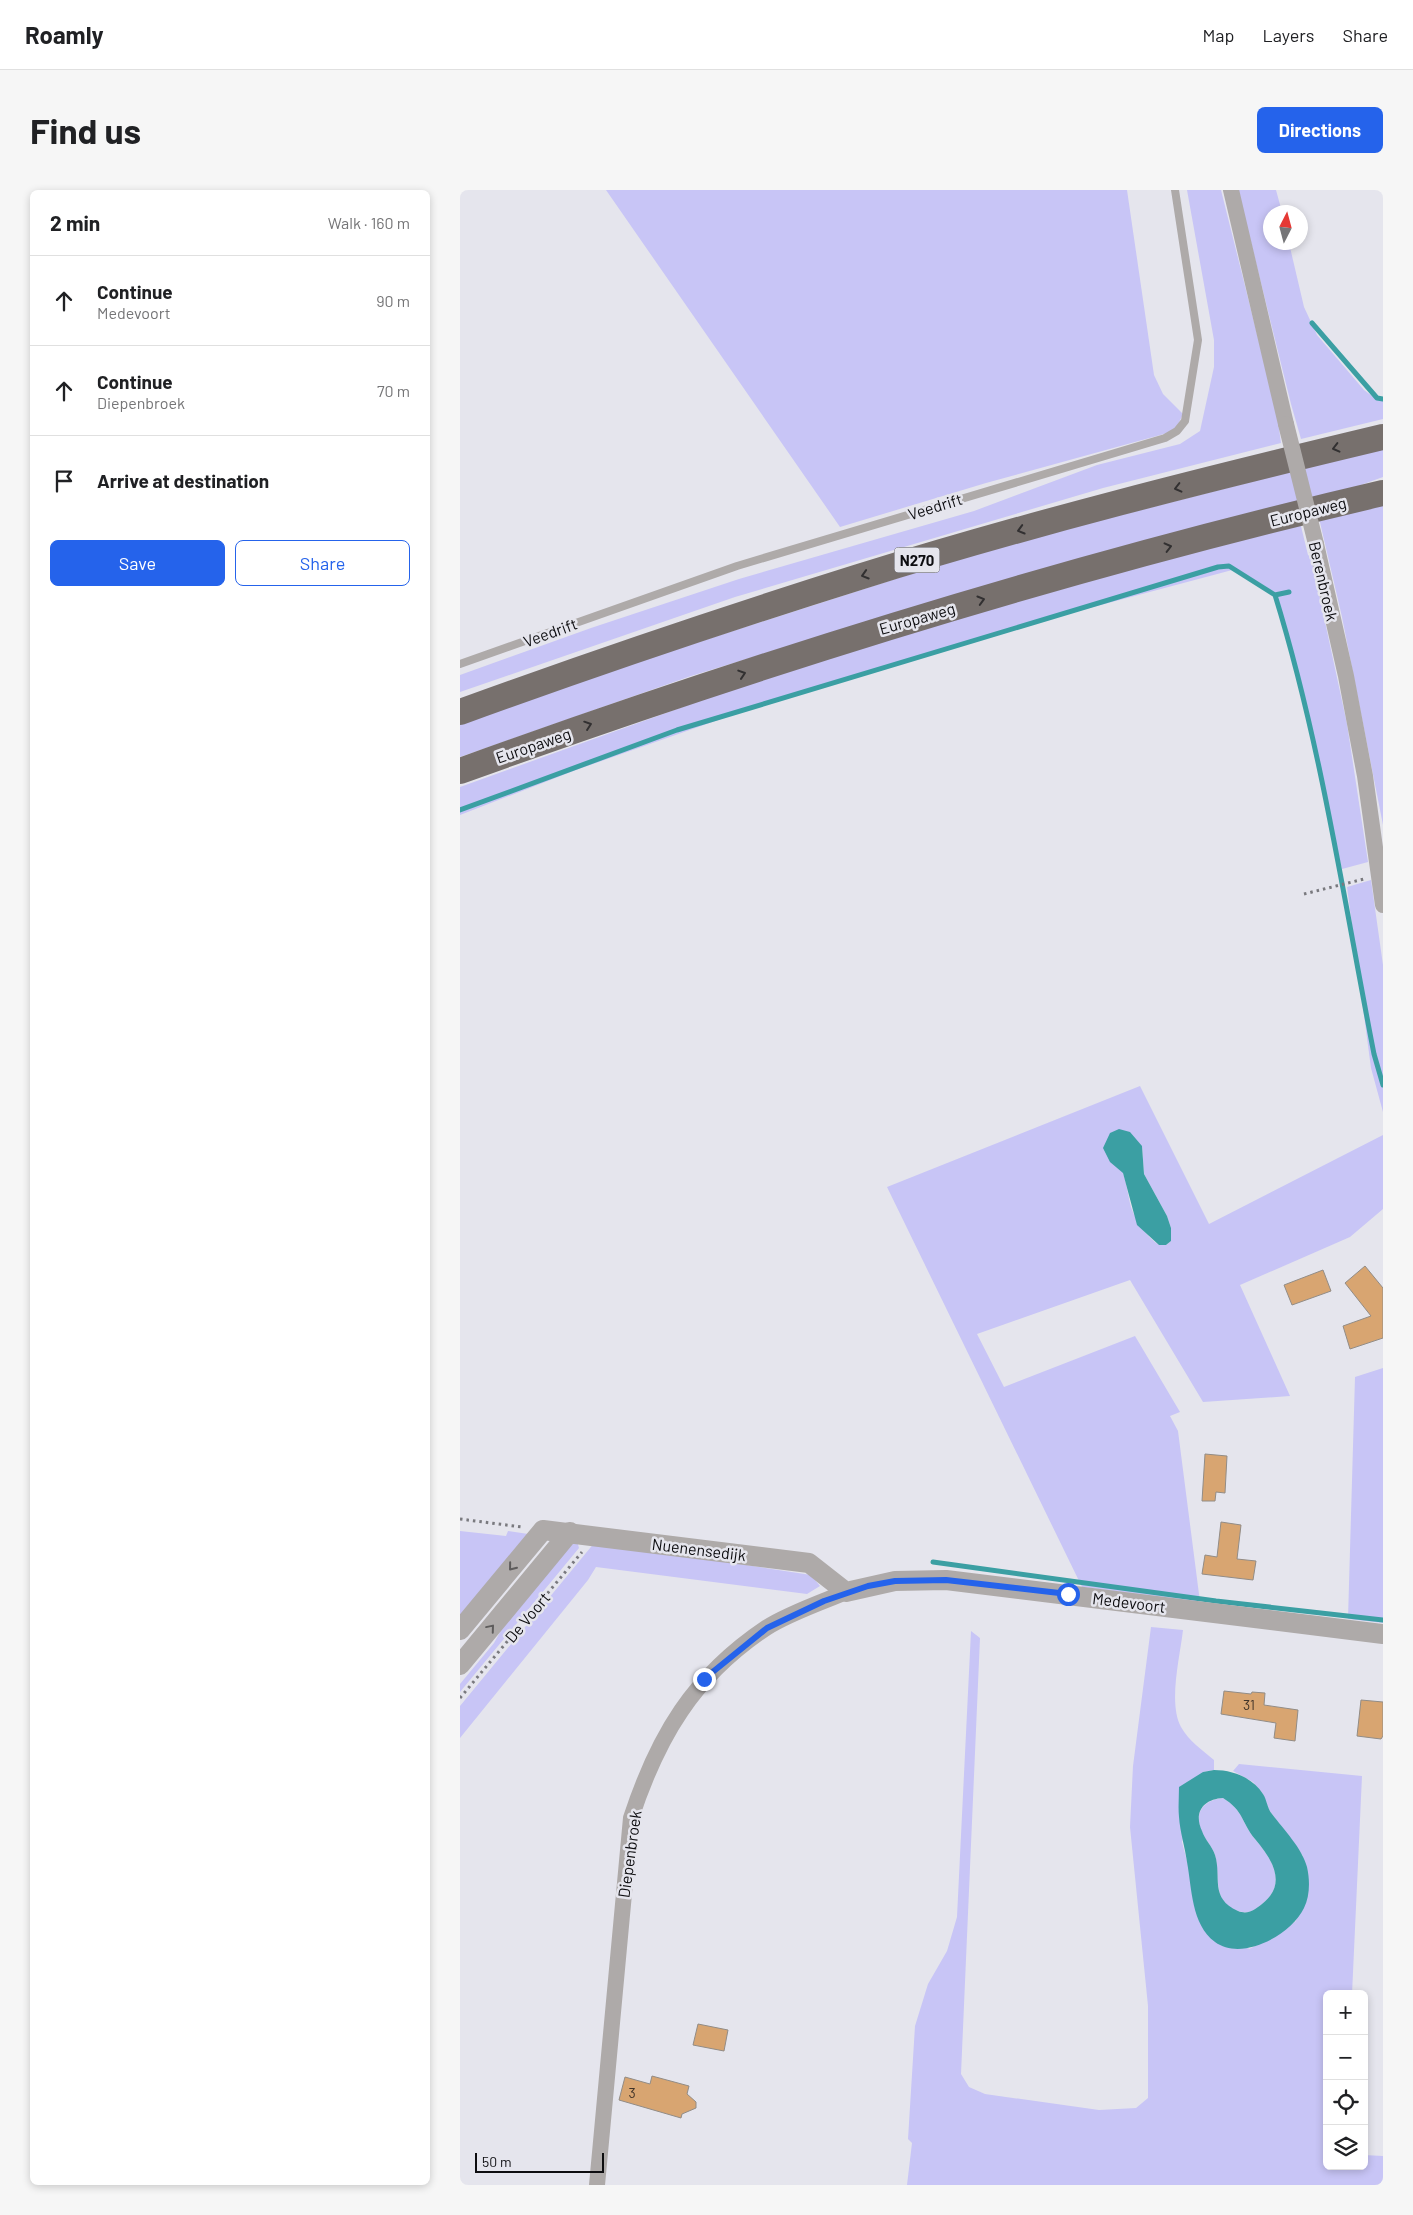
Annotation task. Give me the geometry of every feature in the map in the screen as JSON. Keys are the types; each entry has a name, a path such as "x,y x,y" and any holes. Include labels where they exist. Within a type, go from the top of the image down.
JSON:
{"highway":[{"name":"N270","path":"460,712 648,644 861,576 1094,509 1383,437"},
{"name":"Europaweg","path":"460,771 671,697 880,629 1121,559 1383,493"}],"street":[{"name":"Berenbroek","path":"1231,190 1346,676 1365,776 1383,905"},
{"name":"Nuenensedijk","path":"543,1530 809,1563 846,1592"},
{"path":"460,1630 543,1530"},
{"name":"De Voort","path":"460,1665 570,1532"},
{"name":"Medevoort","path":"846,1592 895,1581 946,1580 1383,1634"},
{"name":"Diepenbroek","path":"597,2185 630,1826 642,1785 658,1749 678,1714 704,1679 767,1628 846,1592"}],"lane":[{"name":"Veedrift","path":"460,664 737,566 1165,438 1177,431 1185,421 1198,340 1175,190"}],"path":[{"path":"1304,894 1379,875"},
{"path":"460,1519 543,1530"},
{"name":"De Voort","path":"460,1698 595,1536"}],"shaded area":[{"path":"606,190 1127,190 1154,375 1163,394 1183,414 1176,429 1164,434 986,483 840,527"},
{"path":"1187,190 1221,190 1277,414 1281,443 1103,488 735,597 460,692 460,675 591,628 739,579 974,511 1097,465 1180,444 1200,431 1214,367 1214,340"},
{"path":"1238,190 1276,190 1280,205 1263,205 1263,250 1291,250 1304,307 1317,335 1364,390 1376,399 1383,401 1383,419 1301,439"},
{"path":"1383,448 1383,477 1322,499 842,630 691,676 460,757 460,720 493,708 992,548"},
{"path":"1383,504 1383,825 1342,617 1319,518"},
{"path":"1300,522 1308,555 1311,557 1347,724 1368,862 1342,869 1278,597 1265,586 1236,569 1082,610 755,707 576,770 460,815 460,787 880,636"},
{"path":"1371,880 1383,965 1383,1112 1371,1068 1347,887"},
{"path":"1140,1086 1209,1224 1383,1135 1383,1209 1350,1237 1240,1285 1290,1396 1203,1402 1130,1280 977,1334 1004,1387 1135,1336 1180,1412 1170,1416 1178,1431 1200,1602 1082,1587 887,1187","holes":["1142,1146 1144,1174 1167,1216 1171,1228 1171,1241 1166,1245 1159,1245 1146,1233 1139,1224 1130,1203 1123,1173"]},
{"path":"1119,1129 1130,1132 1142,1146 1144,1174 1167,1216 1171,1228 1171,1241 1166,1245 1159,1245 1137,1225 1123,1173 1110,1162 1103,1148 1110,1133"},
{"path":"1383,1368 1383,1623 1348,1619 1355,1377"},
{"path":"460,1531 506,1536 508,1531 535,1535 460,1616"},
{"path":"577,1541 579,1548 460,1692 460,1684 494,1643 517,1602 559,1553"},
{"path":"595,1542 811,1575 820,1586 807,1594 596,1567 588,1580 460,1738 460,1706"},
{"path":"1151,1627 1183,1630 1175,1693 1177,1717 1188,1737 1214,1760 1214,1770 1203,1772 1182,1842 1187,1861 1249,1949 1275,1936 1296,1921 1303,1856 1269,1810 1263,1794 1253,1782 1233,1771 1239,1764 1362,1776 1352,1990 1323,1990 1323,2170 1368,2170 1368,2155 1383,2156 1383,2185 907,2185 912,2143 908,2139 915,2026 928,1984 947,1951 957,1917 971,1631 980,1638 961,2074 969,2087 985,2094 1099,2110 1136,2108 1148,2098 1148,2006 1130,1827 1133,1766"},
{"path":"1214,1770 1228,1771 1253,1783 1263,1794 1270,1812 1297,1846 1305,1860 1309,1883 1304,1908 1298,1918 1288,1928 1265,1943 1238,1949 1226,1947 1215,1942 1207,1934 1197,1916 1180,1823 1179,1787 1203,1772","holes":["1223,1798 1239,1812 1250,1833 1272,1863 1275,1872 1276,1880 1270,1896 1254,1910 1248,1912 1238,1911 1223,1900 1218,1886 1215,1855 1203,1834 1199,1818 1202,1808 1210,1801"]},
{"path":"1223,1798 1239,1812 1250,1833 1272,1863 1275,1872 1276,1880 1270,1896 1257,1908 1250,1911 1242,1912 1225,1903 1219,1889 1215,1855 1203,1835 1200,1825 1199,1819 1202,1808 1210,1801"}],"building":[{"path":"1365,1266 1383,1288 1383,1338 1350,1349 1343,1326 1371,1316 1345,1283"},
{"path":"1323,1270 1331,1291 1292,1305 1284,1285"},
{"path":"1205,1454 1227,1456 1225,1493 1216,1492 1215,1501 1202,1501"},
{"path":"1221,1522 1241,1525 1237,1559 1256,1561 1253,1580 1202,1574 1205,1555 1217,1557"},
{"path":"1224,1691 1251,1694 1252,1692 1265,1693 1264,1705 1298,1710 1295,1741 1274,1738 1276,1723 1221,1714"},
{"path":"1361,1700 1383,1702 1383,1736 1381,1739 1357,1736"},
{"path":"698,2024 728,2030 724,2051 693,2045"},
{"path":"652,2076 689,2086 687,2094 696,2102 696,2108 682,2114 681,2118 619,2100 625,2077 650,2084"}],"waterway":[{"path":"1312,323 1377,398 1383,399"},
{"path":"460,810 677,730 1218,567 1229,566 1275,595"},
{"path":"1289,592 1275,595 1306,708 1319,765 1374,1054 1383,1085"},
{"path":"933,1562 1216,1601 1383,1620"}],"route":[{"path":"704,1679 730,1656 767,1628 824,1601 868,1586 895,1581 946,1580 1068,1594"}]}
